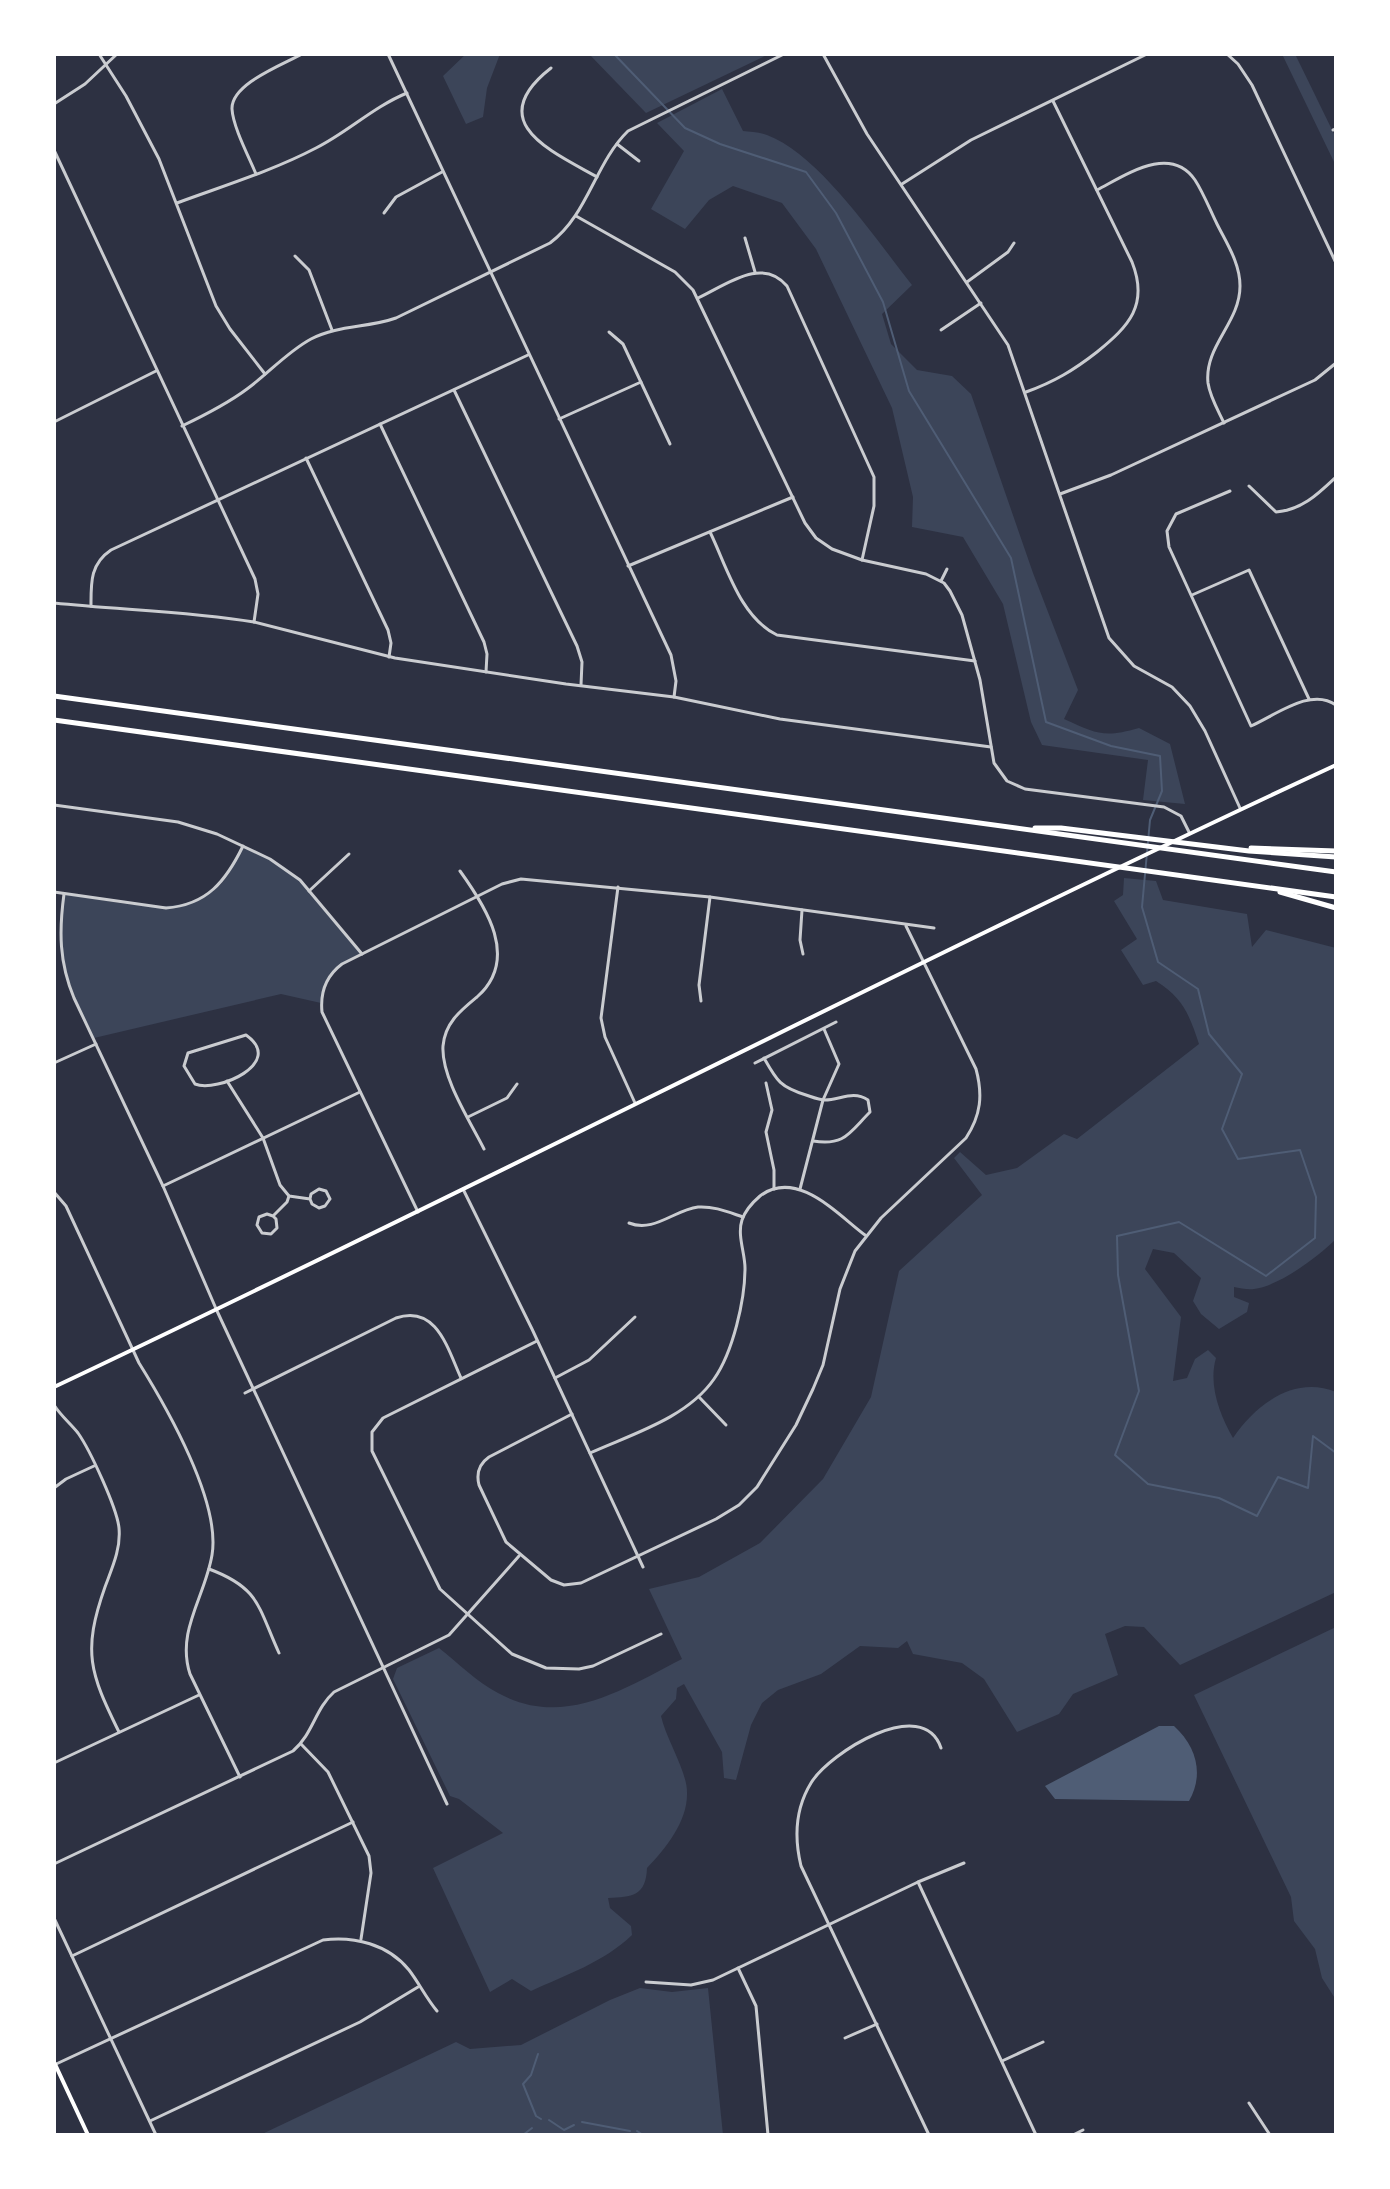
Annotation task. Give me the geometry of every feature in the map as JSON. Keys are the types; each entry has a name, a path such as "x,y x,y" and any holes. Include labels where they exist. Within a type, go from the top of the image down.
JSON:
{"highway":[{"path":"54,696 1336,872"},
{"path":"54,720 1336,897"},
{"path":"1016,828 1061,828 1278,854 1336,854"},
{"path":"1276,890 1336,908"}],"main road":[{"path":"54,1387 217,1311 1189,832 1336,765"},
{"path":"54,2064 88,2135"}],"street":[{"path":"99,54 142,125 216,306 265,374"},
{"path":"54,104 85,84 117,54"},
{"path":"256,174 233,114 234,100 244,86 302,54"},
{"path":"388,54 673,662 676,681 674,697"},
{"path":"182,426 228,402 296,349 332,331 396,318 550,243 576,216 616,144 637,124 784,54"},
{"path":"823,54 854,113 1008,345 1109,638 1134,666 1172,687 1190,706 1205,731 1240,808"},
{"path":"902,184 952,150 1053,101 1135,56 1147,54"},
{"path":"1227,54 1252,85 1336,263"},
{"path":"551,68 534,82 527,94 523,106 526,126 543,146 597,177"},
{"path":"176,203 320,147 364,115 407,93"},
{"path":"1026,392 1073,371 1119,335 1135,310 1138,290 1136,270 1053,101"},
{"path":"616,144 639,161"},
{"path":"54,150 255,579 258,594 254,622"},
{"path":"1097,190 1145,166 1161,163 1182,168 1197,183 1239,272 1236,309 1213,352 1208,372 1212,398 1224,423"},
{"path":"384,213 396,197 442,172"},
{"path":"576,216 675,272 688,284 698,298 805,523 816,538 832,549 862,560 926,574 941,581 950,591 962,615 975,661 994,763 999,773 1020,788 1164,807 1181,816 1189,832"},
{"path":"745,238 755,272"},
{"path":"967,282 1008,252 1014,243"},
{"path":"295,256 309,270 332,331"},
{"path":"698,298 755,272 773,274 787,286 871,466 876,496 862,560"},
{"path":"941,330 981,303"},
{"path":"609,332 620,339 670,444"},
{"path":"91,607 93,570 104,555 217,499 528,355"},
{"path":"1060,494 1111,475 1315,380 1336,363"},
{"path":"54,422 156,371"},
{"path":"559,419 641,382"},
{"path":"454,390 580,653 583,670 581,686"},
{"path":"380,424 484,642 486,672"},
{"path":"306,458 388,630 391,643 389,657"},
{"path":"1249,486 1268,507 1284,512 1309,501 1336,477"},
{"path":"1230,491 1176,514 1167,531 1168,542 1191,596 1251,726 1309,699 1321,698 1336,705"},
{"path":"628,566 793,497"},
{"path":"710,532 747,610 777,635 975,661"},
{"path":"941,581 947,569"},
{"path":"1191,596 1249,570 1309,699"},
{"path":"54,603 192,613 254,622 389,657 674,697 780,719 991,747"},
{"path":"54,805 178,822 243,846 283,866 309,891 362,954"},
{"path":"54,892 166,908 184,905 203,898 220,885 243,846"},
{"path":"309,891 349,854"},
{"path":"460,871 478,896 496,935 496,967 483,991 452,1021 443,1049 445,1064 484,1149"},
{"path":"418,1212 322,1012 322,994 328,979 342,964 502,884 521,879 710,897 934,928"},
{"path":"618,887 601,1018 605,1037 635,1103"},
{"path":"64,894 60,924 61,957 68,984 447,1804"},
{"path":"701,1001 699,985 710,897"},
{"path":"802,910 800,940 803,954"},
{"path":"572,1414 489,1457 478,1470 479,1485 502,1535 520,1555 551,1580 571,1585 638,1556 724,1515 739,1505 762,1480 796,1425 813,1389 823,1365 845,1273 865,1235 966,1138 980,1107 976,1069 906,926"},
{"path":"755,1063 836,1022"},
{"path":"800,1189 823,1100 839,1064 824,1029"},
{"path":"246,1035 258,1051 257,1063 227,1081 198,1086 184,1066 185,1057 199,1048 246,1035"},
{"path":"54,1063 96,1044"},
{"path":"764,1058 783,1087 823,1100 855,1095 865,1097 870,1112 839,1141 830,1144 813,1141"},
{"path":"227,1081 263,1138 280,1185 289,1196 310,1199"},
{"path":"766,1083 772,1110 766,1132 774,1170 774,1189"},
{"path":"468,1117 507,1098 517,1084"},
{"path":"163,1186 360,1092"},
{"path":"319,1189 326,1191 330,1199 319,1208 310,1199 311,1194 319,1189"},
{"path":"463,1189 643,1567"},
{"path":"590,1453 663,1420 699,1397 714,1379 725,1359 741,1304 745,1269 741,1222 759,1197 774,1189 800,1189 865,1235"},
{"path":"54,1192 66,1206 206,1496 213,1536 209,1569 186,1638 188,1668 240,1777"},
{"path":"273,1216 289,1196"},
{"path":"629,1223 647,1226 699,1207 720,1209 743,1217"},
{"path":"267,1214 273,1216 277,1228 271,1234 262,1233 257,1225 259,1217 267,1214"},
{"path":"245,1393 396,1318 409,1315 424,1318 436,1327 461,1378"},
{"path":"555,1378 589,1360 635,1317"},
{"path":"537,1341 378,1423 371,1439 372,1451 434,1580 446,1597 512,1654 538,1667 559,1670 593,1666 661,1634"},
{"path":"699,1397 726,1425"},
{"path":"54,1405 79,1436 115,1511 120,1539 96,1614 91,1662 99,1692 119,1732"},
{"path":"54,1488 94,1466"},
{"path":"54,1864 284,1756 301,1744 312,1730 322,1705 334,1692 441,1640 467,1616 520,1555"},
{"path":"209,1569 232,1578 250,1592 279,1653"},
{"path":"54,1763 201,1695"},
{"path":"929,2135 806,1877 796,1837 799,1812 813,1780 832,1759 895,1726 913,1724 933,1732 941,1748"},
{"path":"301,1744 328,1772 371,1864 360,1941"},
{"path":"72,1956 353,1822"},
{"path":"646,1982 697,1984 964,1863"},
{"path":"918,1882 1036,2135"},
{"path":"54,1918 156,2135"},
{"path":"54,2064 323,1940 360,1941 376,1945 395,1956 411,1972 437,2011"},
{"path":"738,1968 756,2006 768,2135"},
{"path":"150,2121 360,2022 419,1987"},
{"path":"845,2038 877,2024"},
{"path":"1001,2061 1043,2042"},
{"path":"1249,2103 1270,2135"},
{"path":"1073,2135 1083,2130"}],"shaded area":[{"path":"466,54 500,54 487,88 483,117 466,124 443,76"},
{"path":"589,54 769,54 646,113"},
{"path":"1282,54 1295,54 1336,138 1336,166"},
{"path":"722,89 743,131 767,135 807,160 846,201 912,285 882,314 891,344 917,370 952,376 971,394 1033,573 1078,690 1064,719 1109,734 1139,728 1170,744 1185,804 1143,800 1148,760 1042,745 1031,722 1003,604 963,537 912,527 913,497 892,408 816,249 782,203 733,186 709,200 685,229 651,209 684,151 657,123"},
{"path":"243,846 283,866 300,880 362,954 334,972 321,1003 281,994 94,1038 70,985 62,952 64,894 146,906 187,903 205,896 221,884"},
{"path":"1124,878 1156,881 1163,900 1247,914 1252,947 1266,930 1336,948 1336,1239 1286,1277 1254,1289 1234,1287 1234,1297 1249,1303 1247,1312 1219,1329 1201,1314 1193,1301 1201,1278 1174,1253 1153,1249 1145,1269 1181,1317 1173,1381 1187,1378 1195,1359 1208,1350 1216,1358 1214,1389 1233,1438 1252,1414 1277,1396 1305,1387 1336,1392 1336,1592 1180,1665 1144,1627 1125,1626 1105,1634 1118,1675 1073,1694 1059,1714 1017,1732 984,1679 962,1663 913,1654 907,1641 898,1648 860,1646 821,1674 778,1690 762,1703 751,1725 736,1780 724,1778 722,1752 684,1684 677,1688 676,1699 661,1716 686,1784 684,1813 668,1843 647,1868 641,1890 624,1897 608,1898 610,1908 631,1926 632,1935 597,1960 531,1991 512,1979 490,1992 433,1868 503,1833 459,1799 450,1796 393,1679 397,1668 439,1648 498,1693 522,1703 546,1707 593,1701 682,1659 649,1589 699,1577 760,1543 823,1479 871,1397 899,1271 982,1195 954,1158 960,1152 986,1175 1017,1168 1064,1134 1077,1139 1199,1044 1179,1000 1156,981 1143,985 1121,950 1137,939 1114,901 1123,895"},
{"path":"1336,1627 1336,2000 1322,1978 1315,1949 1294,1921 1291,1897 1194,1695"},
{"path":"1159,1726 1174,1726 1193,1752 1197,1771 1189,1801 1055,1799 1045,1786"},
{"path":"640,1988 672,1992 708,1988 723,2135 260,2135 456,2042 470,2049 521,2045"}],"waterway":[{"path":"614,54 685,128 720,144 806,172 836,213 883,302 909,391 1011,558 1046,722 1111,746 1160,756 1162,791 1150,820 1142,907 1158,962 1198,989 1209,1034 1242,1074 1222,1129 1238,1159 1300,1150 1316,1197 1315,1238 1266,1276 1179,1222 1117,1236 1118,1275 1139,1391 1115,1455 1148,1484 1219,1498 1257,1516 1278,1477 1308,1488 1313,1436 1336,1453"},
{"path":"538,2054 531,2075 523,2084 536,2116 541,2119"},
{"path":"549,2120 564,2130 574,2125"},
{"path":"582,2122 630,2131"},
{"path":"523,2135 532,2128"},
{"path":"637,2131 643,2135"}]}
